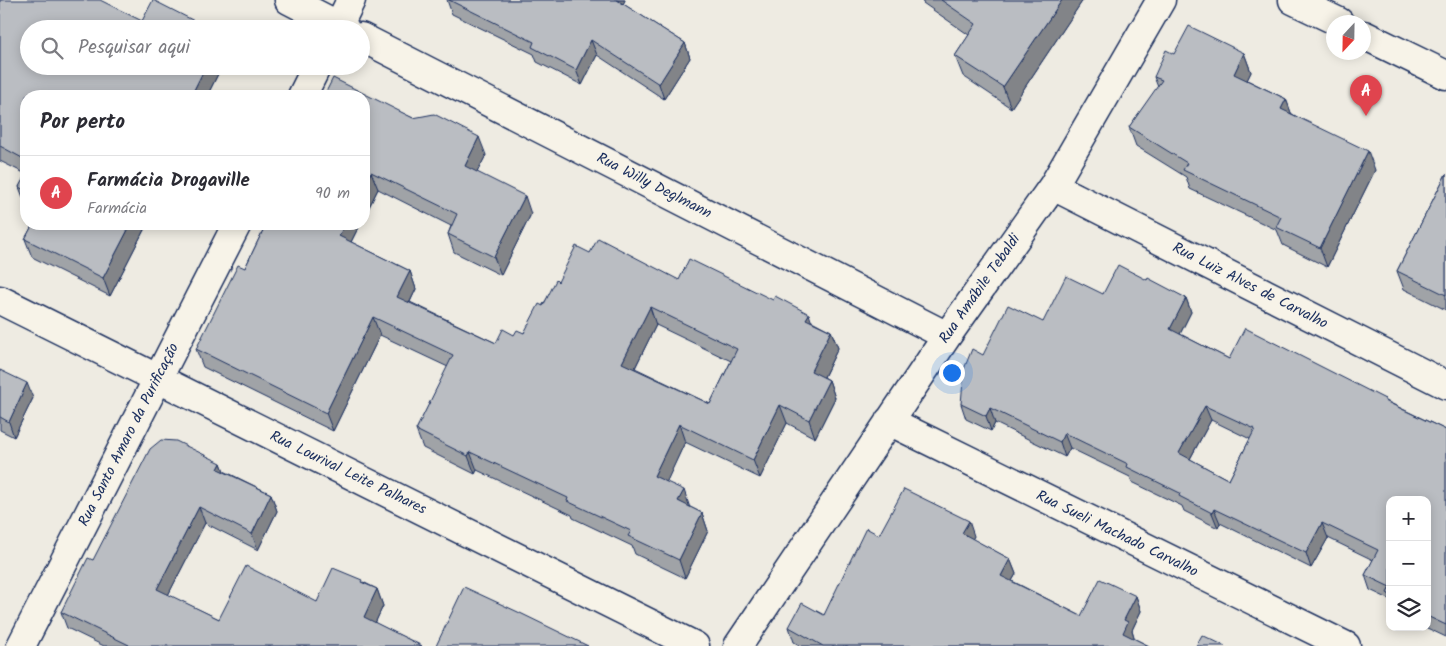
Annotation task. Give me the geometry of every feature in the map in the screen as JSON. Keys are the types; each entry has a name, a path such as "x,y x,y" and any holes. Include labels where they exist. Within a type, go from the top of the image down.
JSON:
{"street":[{"name":"Rua Willy Deglmann","path":"289,0 326,20"},
{"path":"347,20 351,0"},
{"name":"Rua Amábile Tebaldi","path":"738,646 947,336 1053,186 1161,0"},
{"path":"1293,0 1326,16"},
{"path":"1371,38 1446,75"},
{"name":"Rua Willy Deglmann","path":"370,43 947,336"},
{"path":"305,90 312,75"},
{"name":"Rua Luiz Alves de Carvalho","path":"1053,186 1446,385"},
{"name":"Rua Santo Amaro da Purificação","path":"21,646 234,230"},
{"name":"Rua Lourival Leite Palhares","path":"0,300 695,646"},
{"name":"Rua Sueli Machado Carvalho","path":"889,421 1346,646"}],"building":[{"path":"0,0 100,0 140,20 20,20 20,75 202,75 194,90 20,90 20,157 0,146"},
{"path":"153,0 192,20 143,20"},
{"path":"449,0 617,0 685,43 659,84 591,40 576,70 532,47 534,42"},
{"path":"941,0 1062,0 1003,87 955,56 976,24"},
{"path":"1189,26 1244,53 1234,74 1286,99 1281,109 1368,151 1320,248 1276,227 1281,217 1183,170 1187,163 1129,127 1162,80 1154,77 1166,50 1174,54"},
{"path":"333,78 357,90 327,90"},
{"path":"370,96 413,118 434,114 479,137 465,166 525,196 494,257 448,234 457,214 371,172 370,174"},
{"path":"1446,174 1446,295 1397,271"},
{"path":"30,230 128,230 103,278 25,239"},
{"path":"263,230 342,230 339,236 410,271 397,297 496,343 503,329 514,335 517,330 524,333 539,304 543,306 556,280 558,282 576,246 590,253 598,238 679,280 689,259 773,300 775,296 809,314 806,319 831,331 811,371 829,380 809,420 780,405 753,460 679,424 654,476 684,490 678,501 702,513 679,560 628,536 631,531 567,501 568,498 470,452 468,456 416,430 453,355 373,317 326,413 196,349 238,265 245,268","holes":["650,307 737,349 710,404 622,363"]},
{"path":"1118,265 1186,298 1170,329 1229,359 1245,328 1385,399 1385,401 1446,430 1446,625 1431,618 1431,496 1386,496 1386,585 1365,575 1378,550 1322,523 1306,553 1214,509 1212,513 1179,496 1180,493 1127,467 1128,464 1064,433 1060,442 990,408 986,416 961,404 964,369 972,349 983,355 1008,305 1043,322 1066,276 1103,294","holes":["1205,406 1255,429 1229,480 1179,453"]},
{"path":"0,370 27,383 9,422 0,417"},
{"path":"161,440 176,441 221,463 218,469 271,494 252,534 199,507 157,589 219,619 246,566 317,602 333,568 362,580 361,582 377,589 364,617 422,646 129,646 61,612 88,558 93,560 150,449"},
{"path":"904,489 969,521 962,533 1010,559 1001,576 1081,616 1100,579 1136,596 1124,620 1128,622 1123,633 1149,646 823,646 789,627 802,603 824,615 866,528 879,535"},
{"path":"464,587 518,612 588,646 436,646"},
{"path":"1202,635 1225,646 1196,646"}],"place":[{"name":"Farmácia Drogaville","path":"1366,116"}]}
